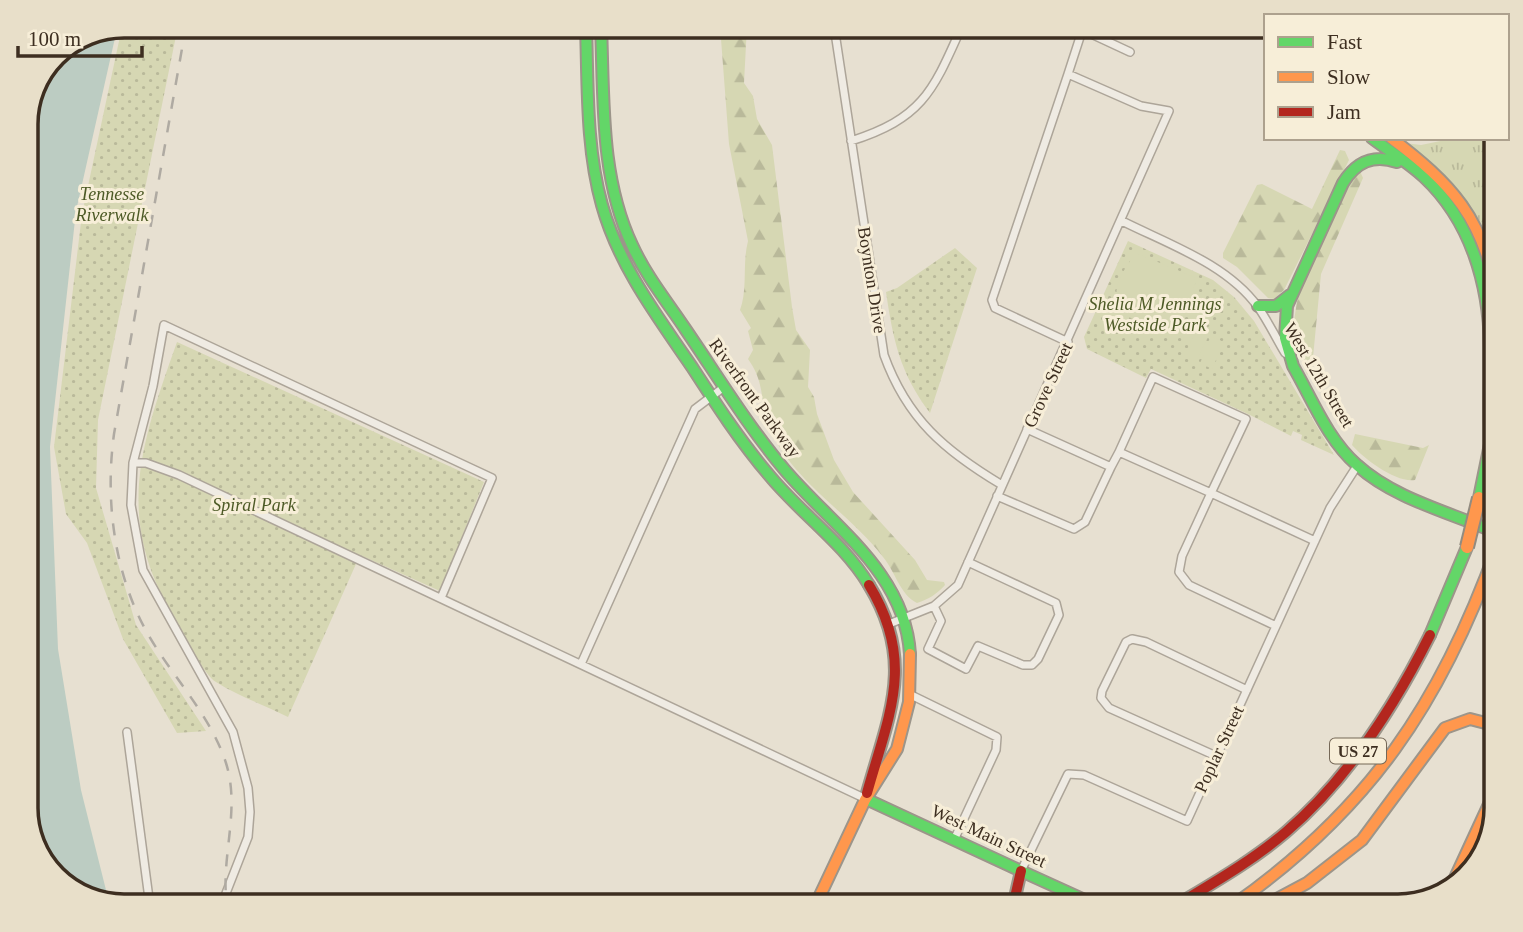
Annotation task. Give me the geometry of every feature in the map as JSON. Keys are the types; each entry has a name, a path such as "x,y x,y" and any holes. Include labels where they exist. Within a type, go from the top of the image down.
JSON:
{"main road":[{"name":"Riverfront Parkway","path":"587,39 595,172 609,226 641,293 711,397 779,488 867,578 889,624 896,655 894,710 866,799 821,893"},
{"name":"Riverfront Parkway","path":"602,39 611,170 627,234 643,266 724,387 786,472 864,549 887,579 902,619 909,650 909,694 899,740 887,769 866,799"},
{"path":"1374,140 1411,166 1438,191 1462,225 1482,282 1484,296"},
{"path":"1394,140 1440,175 1468,207 1484,241"},
{"path":"1293,366 1286,344 1284,324 1294,291 1343,183 1356,166 1369,158 1389,159 1438,191"},
{"path":"1258,306 1272,309 1282,304 1294,291"},
{"name":"West 12th Street","path":"1293,366 1337,440 1357,466 1412,495 1484,527"},
{"name":"US 27","path":"1196,893 1253,858 1291,827 1349,763 1418,660 1467,547 1484,476"},
{"name":"US 27","path":"1250,893 1300,858 1362,792 1401,742 1455,650 1484,580"},
{"path":"1289,893 1307,883 1362,841 1445,729 1470,719 1484,723"},
{"name":"West Main Street","path":"866,799 1070,893"},
{"path":"1459,868 1484,815"},
{"path":"1016,893 1021,870"}],"street":[{"name":"Boynton Drive","path":"836,39 884,355 896,387 931,435 965,463 1002,485"},
{"path":"851,141 880,132 919,106 942,71 956,39"},
{"path":"1068,342 995,308 992,300 1079,39"},
{"path":"1102,39 1130,52"},
{"name":"Grove Street","path":"889,624 934,606 958,584 1169,111 1142,106 1068,74"},
{"name":"West 12th Street","path":"1122,221 1217,270 1258,306 1293,366"},
{"path":"226,893 248,837 250,812 245,775 233,732 214,693 163,610 143,570 131,505 133,463 153,386 164,325 492,478 441,598"},
{"path":"998,496 1074,529 1085,522 1153,377 1246,419 1182,556 1179,572 1189,584 1276,626"},
{"path":"581,664 695,409 724,387"},
{"path":"1027,429 1111,467"},
{"path":"1119,452 1315,541"},
{"path":"133,463 146,463 179,475 866,799"},
{"name":"Poplar Street","path":"1021,870 1068,774 1084,775 1187,821 1335,499 1357,466"},
{"path":"934,606 941,621 928,649 966,669 978,646 1023,665 1032,664 1038,659 1059,615 1056,603 1046,596 968,562"},
{"path":"1216,756 1109,708 1101,698 1102,691 1126,642 1132,639 1146,642 1247,690"},
{"path":"909,694 997,737 996,750 954,839"},
{"path":"127,732 148,893"}],"green space":[{"name":"Tennesse Riverwalk","path":"119,39 175,39 98,420 96,488 136,625 206,731 177,733 123,639 87,543 66,514 54,447 82,214"},
{"path":"721,39 746,39 744,83 753,96 757,119 772,145 796,330 810,350 808,387 814,397 817,414 834,460 853,492 915,560 927,580 944,582 945,585 929,598 917,603 906,594 870,541 796,469 772,434 765,414 761,388 748,359 753,350 748,331 751,328 740,310 744,294 748,241 729,144"},
{"path":"1445,140 1484,140 1484,228 1455,188 1405,143 1421,145"},
{"path":"1340,150 1345,151 1349,160 1284,290 1274,299 1268,298 1237,267 1223,258 1223,253 1257,185 1262,184 1312,209"},
{"path":"1360,171 1363,178 1321,274 1312,368 1307,375 1294,321 1300,282 1354,172"},
{"name":"Shelia M Jennings Westside Park","path":"1128,241 1213,280 1234,297 1254,321 1334,455 1301,440 1302,435 1293,431 1291,436 1151,369 1146,378 1087,349 1084,337"},
{"path":"955,248 977,268 930,413 911,384 899,356 886,292 897,288"},
{"path":"1136,253 1194,277 1196,283 1165,337 1135,321 1119,304 1118,283"},
{"path":"1196,330 1209,335 1196,362 1184,356"},
{"path":"1212,337 1224,342 1212,369 1200,363"},
{"name":"Spiral Park","path":"177,342 484,482 440,591 360,555 288,717 233,692 211,678 160,591 146,555 140,521 139,487 143,453"},
{"path":"1355,434 1423,448 1429,445 1415,480 1390,474 1364,457 1352,445"}],"shaded area":[{"path":"115,40 76,211 50,447 58,649 81,790 106,892 81,882 56,860 45,841 39,814 39,118 45,91 64,64 91,45"}],"railway":[{"path":"184,39 114,434 111,462 112,518 123,573 143,625 213,732 226,763 232,799 226,893"}],"traffic: fast":[{"path":"586,39 593,161 602,205 618,249 653,309 748,449 781,489 847,555 869,585"},
{"path":"601,39 609,165 614,192 632,245 658,289 771,453 881,574 905,625 910,654"},
{"path":"1375,140 1424,177 1454,213 1474,255 1484,291"},
{"path":"1293,366 1285,338 1287,306 1343,183 1359,165 1366,162 1380,159 1397,162"},
{"path":"1258,306 1276,306 1290,295"},
{"path":"1293,366 1337,444 1357,465 1372,477 1406,496 1484,528"},
{"path":"1479,498 1484,474"},
{"path":"1430,635 1467,547"},
{"path":"866,799 1021,871"},
{"path":"1021,871 1069,893"}],"traffic: slow":[{"path":"1393,140 1448,188 1462,205 1484,247"},
{"path":"1467,547 1479,498"},
{"path":"1249,893 1323,831 1361,791 1395,749 1425,704 1451,655 1484,580"},
{"path":"821,893 865,800 897,749 909,702 910,654"},
{"path":"1288,893 1307,883 1362,840 1445,728 1470,719 1484,723"},
{"path":"1460,867 1484,815"}],"traffic: jam":[{"path":"867,793 890,713 895,664 892,639 869,585"},
{"path":"1196,893 1273,843 1330,789 1385,715 1430,635"},
{"path":"1016,893 1021,871"}]}
